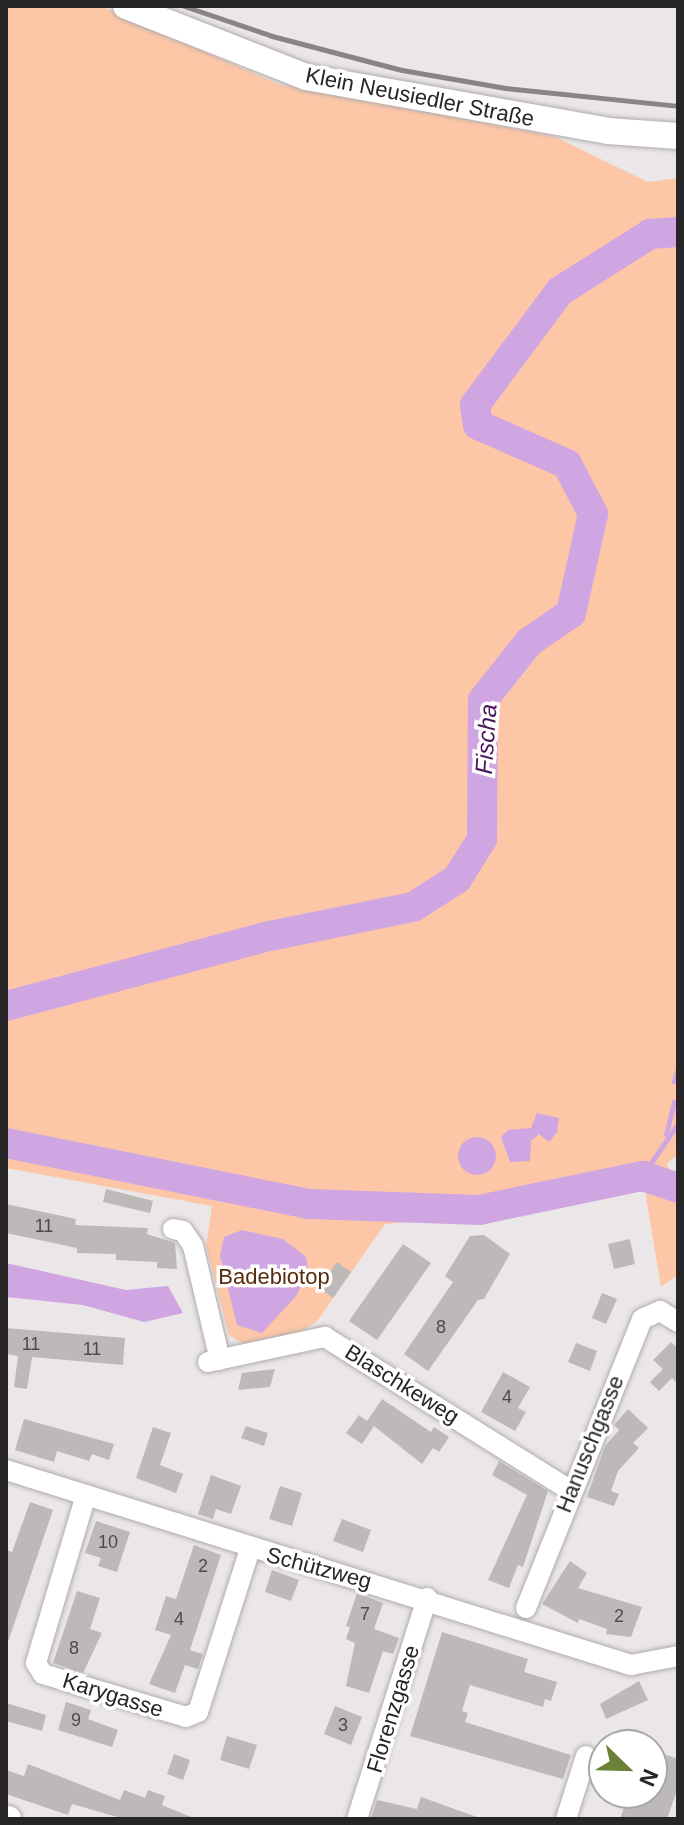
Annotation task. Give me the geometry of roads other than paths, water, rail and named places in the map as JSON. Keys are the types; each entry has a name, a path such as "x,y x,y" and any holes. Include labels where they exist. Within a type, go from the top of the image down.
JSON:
{"main road":[{"name":"Klein Neusiedler Straße","path":"126,6 306,77 608,131 678,136"}],"street":[{"name":"Blaschkeweg","path":"173,1229 183,1231 193,1246 214,1361 325,1337 570,1490"},
{"name":"Hanuschgasse","path":"526,1608 570,1490 642,1319 660,1311 678,1322"},
{"name":"Schützweg","path":"6,1470 250,1549 427,1598 631,1665 678,1656"},
{"name":"Karygasse","path":"86,1495 36,1663 43,1674 186,1717 198,1712 250,1549"},
{"name":"Florenzgasse","path":"357,1819 427,1598"},
{"path":"566,1819 586,1756"}],"waterway":[{"name":"Fischa","path":"6,1006 270,936 413,907 457,879 482,839 483,700 529,642 571,613 593,514 567,464 478,425 475,405 560,291 650,234 678,232"},
{"path":"674,1081 678,1069"},
{"path":"666,1134 674,1102"},
{"path":"642,1176 678,1123"},
{"path":"6,1143 309,1204 479,1210 642,1176 678,1188"}],"railway":[{"path":"184,6 272,36 402,70 505,88 678,106"}],"park label":[{"name":"Badebiotop","path":"274,1277"}]}
